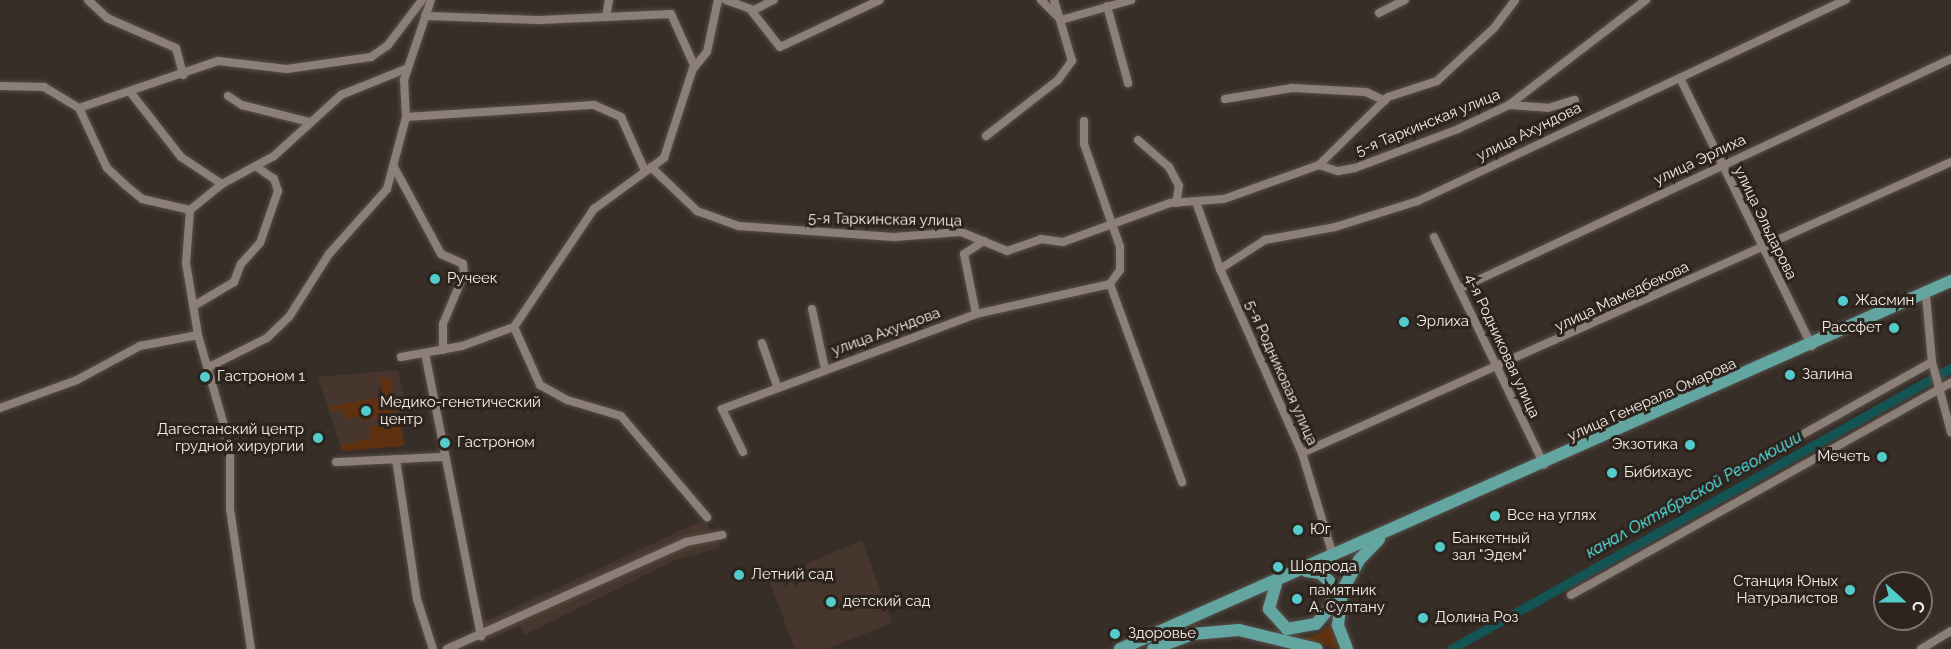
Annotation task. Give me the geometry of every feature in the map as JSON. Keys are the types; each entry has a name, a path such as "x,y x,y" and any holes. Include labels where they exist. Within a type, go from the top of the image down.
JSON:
{"main road":[{"name":"улица Генерала Омарова","path":"1812,346 1951,282"},
{"name":"улица Генерала Омарова","path":"1302,571 1926,296 1951,282"},
{"path":"1286,635 1335,606 1368,543"},
{"path":"1159,643 1210,611 1302,571 1320,573 1335,606 1341,635 1347,649"},
{"path":"1275,584 1268,602 1276,622 1286,635"},
{"path":"1120,649 1138,643 1159,643 1193,634 1239,630 1286,635 1317,649"}],"street":[{"path":"88,0 107,18 176,48 183,75"},
{"path":"79,108 131,93 218,61 287,69 371,57 388,45 422,0"},
{"path":"211,366 267,338 289,317 329,254 378,203 394,167 406,117 408,68 431,0"},
{"path":"606,17 609,0"},
{"path":"401,357 443,350 513,327 594,209 664,158 693,69 707,52 718,0"},
{"path":"728,0 750,9 780,47 879,0"},
{"path":"750,9 774,0"},
{"path":"1041,0 1061,21"},
{"path":"986,136 1058,80 1072,61 1054,0"},
{"path":"1061,21 1131,0"},
{"path":"1379,13 1405,0"},
{"path":"1318,165 1385,101 1437,81 1494,28 1515,0"},
{"name":"5-я Таркинская улица","path":"406,117 594,105 621,117 648,169 674,194 717,221 834,235 961,232 1007,251 1041,239 1063,242 1176,202 1224,199 1318,165 1338,171 1355,168 1509,105 1646,0"},
{"name":"улица Ахундова","path":"1220,269 1264,240 1335,227 1418,201 1846,0"},
{"path":"1107,6 1128,83"},
{"path":"425,16 606,17 671,14 683,30 693,69"},
{"name":"улица Эрлиха","path":"1461,288 1721,165 1951,60"},
{"path":"251,649 231,509 230,446 211,366 198,335 196,304 186,263 190,210 222,184 257,168 341,94 408,68"},
{"name":"улица Эльдарова","path":"1680,78 1760,249 1812,346"},
{"path":"0,86 44,87 79,108 107,168 125,185 142,199 190,210"},
{"path":"1225,99 1292,88 1366,92 1385,101"},
{"path":"131,93 181,157 222,184"},
{"path":"228,96 242,105 309,122"},
{"path":"1509,105 1548,108 1575,100"},
{"path":"1084,121 1084,144 1115,225 1120,270 1110,284 1171,442 1182,482"},
{"path":"1138,140 1169,167 1179,186 1176,202"},
{"name":"улица Мамедбекова","path":"1302,453 1496,370 1951,162"},
{"path":"394,167 441,254 463,264 464,274 443,324 443,350"},
{"path":"196,304 234,282 260,243 278,191 274,178 257,168"},
{"name":"5-я Родниковая улица","path":"1196,202 1220,269 1302,453 1333,556"},
{"name":"4-я Родниковая улица","path":"1434,237 1461,288 1496,370 1544,466"},
{"path":"976,314 964,254 984,241"},
{"name":"улица Ахундова","path":"743,452 722,409 777,386 976,314 1110,284"},
{"path":"1926,296 1932,362 1951,432"},
{"path":"812,309 825,369"},
{"path":"513,327 540,385 567,400 621,416 707,517"},
{"path":"0,408 77,380 140,346 198,335"},
{"path":"762,344 777,386"},
{"path":"425,353 442,457 481,637"},
{"path":"1780,447 1932,362"},
{"path":"1571,595 1951,383"},
{"path":"336,462 442,457"},
{"path":"396,459 417,599 433,649"},
{"path":"447,649 481,637 686,542 722,535"},
{"path":"1921,649 1951,631"}],"shaded area":[{"name":"Медико-генетический центр","path":"397,370 410,418 400,420 404,446 342,451 318,377"},
{"path":"380,376 390,378 396,413 362,421 361,416 345,419 344,410 332,411 330,406 383,397"},
{"path":"400,420 404,446 342,451 340,445 371,438 370,426"},
{"path":"697,523 706,523 722,547 673,561 524,635 520,626 488,640 481,623"},
{"name":"детский сад","path":"862,540 892,623 826,649 795,649 769,580"},
{"path":"1331,623 1338,649 1302,639 1318,634"}],"waterway":[{"name":"канал Октябрьской Революции","path":"1451,649 1951,368"}],"place":[{"name":"Ручеек","path":"435,279"},
{"name":"Жасмин","path":"1843,301"},
{"name":"Эрлиха","path":"1404,322"},
{"name":"Рассфет","path":"1894,328"},
{"name":"Залина","path":"1790,375"},
{"name":"Гастроном 1","path":"205,377"},
{"name":"Медико-генетический центр","path":"366,411"},
{"name":"Дагестанский центр грудной хирургии","path":"318,438"},
{"name":"Гастроном","path":"445,443"},
{"name":"Экзотика","path":"1690,445"},
{"name":"Мечеть","path":"1882,457"},
{"name":"Бибихаус","path":"1612,473"},
{"name":"Все на углях","path":"1495,516"},
{"name":"Юг","path":"1298,530"},
{"name":"Банкетный зал \"Эдем\"","path":"1440,547"},
{"name":"Шодрода","path":"1278,567"},
{"name":"Летний сад","path":"739,575"},
{"name":"Станция Юных Натуралистов","path":"1850,590"},
{"name":"памятник А. Султану","path":"1297,599"},
{"name":"детский сад","path":"831,602"},
{"name":"Долина Роз","path":"1423,618"},
{"name":"Здоровье","path":"1115,634"}]}
